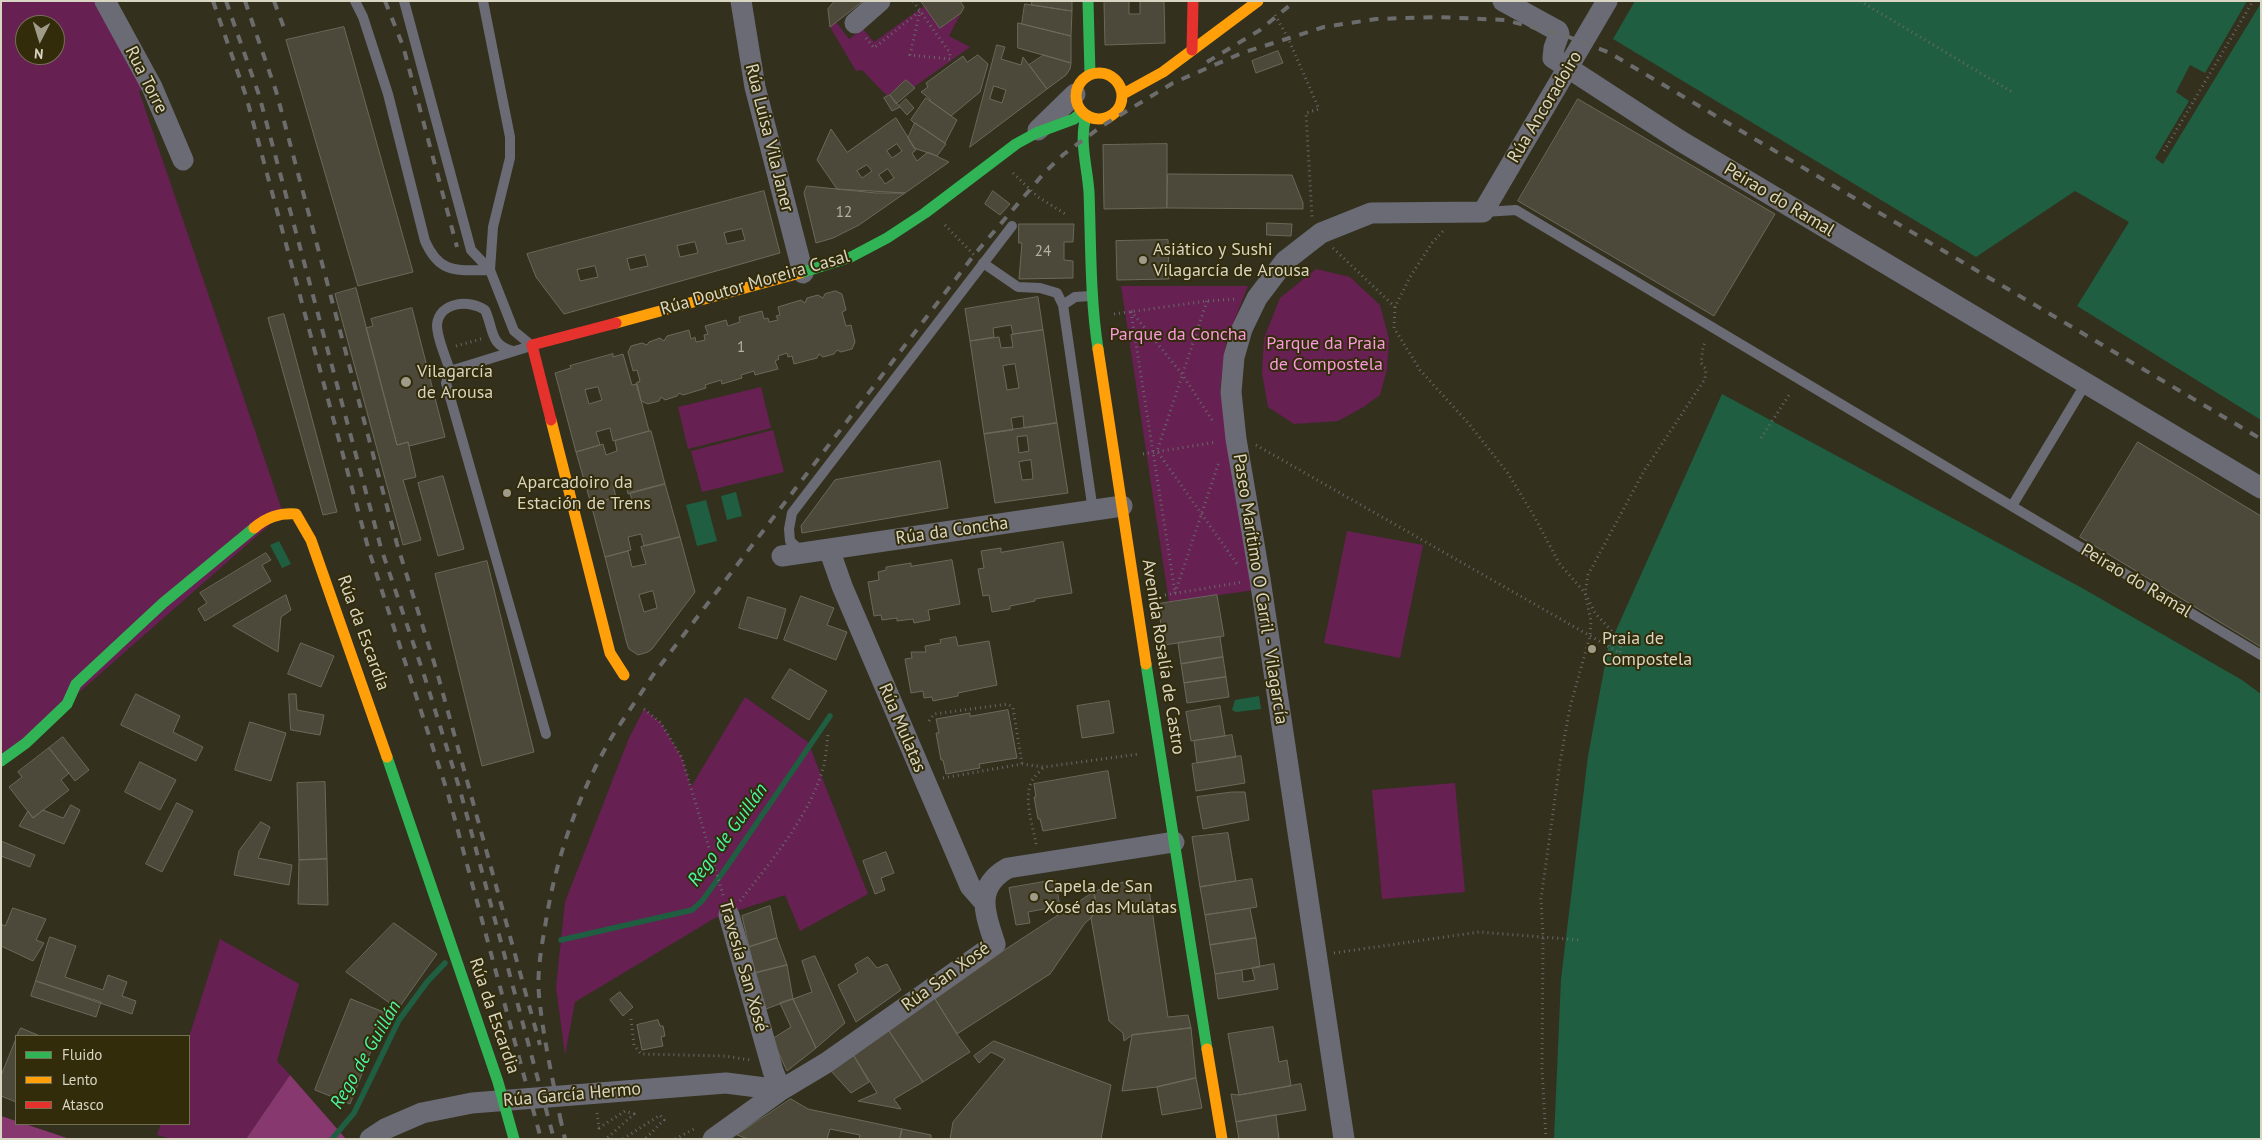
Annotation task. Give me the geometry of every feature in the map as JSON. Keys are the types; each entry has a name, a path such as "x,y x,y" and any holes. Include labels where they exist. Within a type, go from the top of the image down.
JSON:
{"street":[{"name":"Rua Torre","path":"105,1 152,87 183,160"},
{"name":"Rúa Luisa Vila Janer","path":"741,1 755,87 803,273"},
{"path":"855,23 880,1"},
{"path":"1088,1 1090,74"},
{"path":"1192,50 1193,1"},
{"path":"1123,94 1146,83 1258,1"},
{"name":"Peirao do Ramal","path":"1503,1 1558,31 1560,34 1554,48 1553,58 1679,140 2261,488"},
{"name":"Rúa Ancoradoiro","path":"1472,212 1607,1"},
{"path":"1156,61 1192,50"},
{"path":"1109,75 1124,69"},
{"path":"1088,179 1080,141 1080,82 1096,72 1109,75 1118,82 1123,94 1120,107 1116,113 1103,119 1099,133"},
{"name":"Rúa Doutor Moreira Casal","path":"532,345 803,273 851,257 887,238 925,213 984,167 1036,133 1081,107"},
{"path":"1081,107 1103,119"},
{"path":"1088,179 1094,146"},
{"name":"Avenida Rosalía de Castro","path":"1088,179 1091,296 1174,842 1222,1139"},
{"name":"Paseo Marítimo O Carril - Vilagarcía","path":"1344,1139 1255,580 1231,392 1234,356 1242,329 1257,298 1285,260 1321,234 1371,213 1472,212"},
{"path":"532,345 610,653 624,675"},
{"name":"Rúa da Concha","path":"782,556 1122,506"},
{"name":"Rúa da Escardia","path":"1,761 26,743 67,704 76,684 163,603 265,519 283,512 296,514 311,540 359,674 498,1082 514,1139"},
{"name":"Rúa Mulatas","path":"829,549 842,586 945,830 970,886 984,903"},
{"path":"984,903 990,881 997,874 1008,868 1174,842"},
{"name":"Rúa San Xosé","path":"713,1139 777,1081 826,1064 995,944 984,903"},
{"name":"Travesía San Xosé","path":"729,915 777,1081"},
{"name":"Rúa García Hermo","path":"370,1139 385,1129 422,1113 472,1103 726,1083 777,1081"}],"lane":[{"path":"355,1 363,17 388,94 425,241 430,252 444,267 455,270 490,270"},
{"path":"404,1 471,250 490,270 514,331 532,345"},
{"path":"483,1 510,137 510,158 493,227 490,270"},
{"name":"Peirao do Ramal","path":"1472,212 1516,210 2261,655"},
{"path":"804,553 790,541 789,529 792,513 1012,226"},
{"path":"983,263 1018,287 1040,288 1057,293 1064,305 1093,511"},
{"path":"1064,305 1076,297 1091,296"},
{"path":"513,351 502,348 497,344 485,310 470,303 456,305 445,310 439,317 437,325 450,371 446,383 546,734"},
{"path":"450,371 487,361 532,345"},
{"path":"2012,506 2086,383"}],"path":[{"path":"914,1 950,53 950,59 910,55 920,11"},
{"path":"1860,1 2012,92"},
{"path":"2164,151 2253,1"},
{"path":"855,23 874,48 920,11"},
{"path":"1271,11 1288,38 1319,109 1306,113 1313,228 1395,306"},
{"path":"1012,172 1038,197 1068,216"},
{"path":"1143,454 1236,435 1248,440 1620,653 1621,641 1595,613 1585,593 1559,564 1534,516 1507,472 1469,424 1420,370 1394,328 1395,306 1410,277 1432,243 1472,212"},
{"path":"943,223 983,263"},
{"path":"1094,316 1207,301 1257,298"},
{"path":"1157,451 1207,301"},
{"path":"1131,312 1182,374 1215,424"},
{"path":"1131,312 1175,593"},
{"path":"453,346 486,338"},
{"path":"1546,1139 1542,1069 1543,937 1541,899 1560,762 1570,707 1590,636 1591,621 1585,593 1588,575 1644,471 1705,379 1706,369 1701,363 1706,340"},
{"path":"1761,438 1792,392"},
{"path":"1157,451 1255,580 1165,594"},
{"path":"1175,593 1220,459"},
{"path":"929,721 934,714 1008,704 1013,708 1022,764"},
{"name":"Travesía San Xosé","path":"644,710 661,723 682,758 729,915"},
{"path":"729,915 782,847 807,806 824,765 828,734"},
{"path":"942,778 1022,764 1044,767 1147,753"},
{"path":"1036,844 1029,798 1030,787 1033,779 1044,767"},
{"path":"1316,956 1479,932 1580,940"},
{"path":"631,1019 634,1045 641,1054 725,1056 756,1060 777,1081"},
{"path":"596,1107 599,1128 625,1112 634,1114 606,1139"},
{"path":"623,1139 660,1114 664,1120 645,1139"}],"green space":[{"path":"1,1 105,1 152,87 139,91 283,513 1,761"},
{"path":"924,6 940,28 961,13 949,36 970,47 914,87 906,80 887,96 862,70 856,71 830,27 836,22 849,39 863,29 874,42"},
{"name":"Parque da Praia de Compostela","path":"1316,269 1350,277 1380,305 1389,339 1387,369 1380,395 1362,408 1338,421 1294,424 1268,407 1262,373 1264,338 1280,298"},
{"name":"Parque da Concha","path":"1121,286 1248,286 1226,341 1220,390 1255,590 1169,602"},
{"path":"761,387 771,428 688,449 678,407"},
{"path":"773,430 784,472 702,492 691,451"},
{"path":"1347,531 1423,545 1400,658 1324,643"},
{"path":"745,697 808,742 868,894 800,931 785,895 715,918 575,1002 565,1055 556,987 565,902 629,738 644,709 661,723 682,758 691,787"},
{"path":"1455,783 1465,892 1382,899 1372,790"},
{"path":"220,939 299,984 277,1061 290,1075 246,1139 172,1139 157,1135 161,1125 190,1125 190,1035"}],"shaded area":[{"path":"1635,1 2247,1 2205,73 2190,65 2176,92 2189,101 2155,158 2163,164 2261,3 2261,420 2077,306 2129,222 2075,191 1976,257 1613,39"},
{"path":"1722,394 2082,588 2242,680 2261,694 2261,1139 1554,1139 1561,979 1588,756 1608,648"},
{"path":"736,492 742,516 727,520 721,496"},
{"path":"706,500 717,541 697,546 686,505"},
{"path":"279,541 291,564 282,568 270,545"},
{"path":"1259,696 1261,709 1236,712 1232,710 1235,700"},
{"path":"290,1075 346,1139 246,1139"},
{"path":"1,1116 15,1121 15,1125 28,1125 70,1139 1,1139"}],"building":[{"path":"835,1 862,2 830,27 828,9"},
{"path":"921,1 960,1 964,7 961,13 940,28"},
{"path":"1032,1 1072,1 1072,11 1032,5"},
{"path":"1104,1 1129,1 1129,14 1140,14 1140,1 1164,1 1165,43 1105,45"},
{"path":"1025,4 1072,11 1071,36 1022,24"},
{"path":"1018,23 1071,36 1071,63 1018,48"},
{"path":"344,27 413,272 358,286 286,40"},
{"path":"997,45 1005,47 1001,59 1021,65 1023,57 1047,89 970,147","holes":["994,86 1006,90 1002,103 990,99"]},
{"path":"1278,51 1283,63 1256,73 1252,61"},
{"path":"978,55 988,64 980,92 951,116 921,92 928,87 926,83 963,56 967,62"},
{"path":"1044,55 1071,63 1066,75 1047,89 1029,65"},
{"path":"906,80 915,88 896,104 890,95"},
{"path":"890,95 900,107 892,111 884,98"},
{"path":"926,98 957,120 945,143 911,120"},
{"path":"906,99 914,108 907,115 899,106"},
{"path":"1578,99 1775,214 1714,316 1518,201"},
{"path":"896,118 916,150 912,153 917,161 928,152 949,162 905,193 837,189 817,160 831,129 847,152","holes":["897,144 902,151 892,158 887,151","867,165 872,171 862,178 857,171","888,169 894,178 885,184 879,175"]},
{"path":"915,123 946,144 937,156 914,148 908,138"},
{"path":"1167,144 1167,208 1104,209 1103,145"},
{"path":"1168,174 1292,175 1303,203 1303,209 1167,208"},
{"path":"807,186 876,193 905,193 859,225 833,238 816,243 804,193"},
{"path":"764,191 780,253 564,314 536,277 527,254","holes":["742,229 745,240 727,244 724,233","695,242 698,253 680,257 677,246","645,255 648,266 630,270 627,259","595,266 598,277 580,281 577,270"]},
{"path":"993,191 1010,204 1000,215 985,204"},
{"path":"1267,223 1292,224 1291,236 1267,235"},
{"path":"1019,224 1074,224 1073,242 1064,242 1064,260 1073,261 1073,278 1019,279 1022,243 1019,243"},
{"name":"Asiático y Sushi Vilagarcía de Arousa","path":"1168,240 1169,279 1117,280 1116,241"},
{"path":"356,288 397,445 408,442 416,477 403,480 421,540 403,545 335,294"},
{"path":"836,291 842,294 846,310 842,312 846,326 851,325 855,342 852,349 841,352 837,350 834,354 823,357 819,354 817,358 794,364 792,356 788,357 787,353 778,356 779,359 775,361 778,369 755,375 754,371 741,375 742,378 722,384 721,380 705,385 706,388 683,395 679,393 677,396 665,400 661,397 659,401 648,404 641,401 636,383 640,381 637,370 633,371 628,352 631,346 642,343 647,345 649,342 660,338 664,341 667,336 689,330 691,339 695,337 696,342 705,340 704,335 708,334 705,326 726,320 728,326 740,322 739,317 762,311 764,319 768,318 769,322 778,320 776,316 780,315 778,307 801,300 805,303 807,298 818,295 823,298 825,294"},
{"path":"1038,297 1043,330 1013,334 1011,325 993,328 994,337 970,341 965,309"},
{"name":"Vilagarcía de Arousa","path":"412,308 445,437 409,446 408,442 397,445 366,328 373,326 371,319"},
{"path":"284,314 337,512 323,515 268,318"},
{"path":"1043,330 1057,423 1024,428 1023,416 1011,418 1013,430 984,434 970,341 999,337 1001,348 1013,347 1011,335","holes":["1015,364 1019,388 1007,390 1003,366"]},
{"path":"613,354 613,357 623,354 632,385 637,384 649,431 613,441 610,428 596,432 600,445 576,452 555,373 571,368 570,366","holes":["598,387 602,400 589,404 585,390"]},
{"path":"1057,423 1068,493 995,503 984,434","holes":["1027,436 1029,451 1019,453 1017,437","1031,460 1033,479 1022,480 1019,462"]},
{"path":"651,431 665,484 628,494 625,481 613,485 616,497 591,504 576,452 603,444 606,455 617,451 615,441"},
{"path":"2138,442 2261,516 2261,647 2080,537"},
{"path":"940,461 948,508 802,533 801,526 835,480"},
{"path":"443,476 464,549 438,556 418,483"},
{"path":"665,484 680,537 644,546 641,534 628,537 631,550 605,557 591,504 617,497 620,508 633,504 630,493"},
{"path":"680,537 695,592 652,649 638,655 629,649 627,644 605,557 628,551 632,567 646,564 641,547","holes":["653,591 657,608 644,612 639,595"]},
{"path":"1063,542 1072,593 1035,599 1035,601 1010,606 1010,609 992,612 989,595 983,596 978,569 984,568 981,551 1001,548 1001,552"},
{"path":"266,553 271,560 262,565 271,581 205,621 198,609 207,603 200,593"},
{"path":"952,560 960,604 928,610 930,620 914,623 913,619 897,621 897,618 882,620 881,615 874,616 868,582 879,580 878,572 886,570 886,567 911,563 911,566"},
{"path":"487,561 534,752 482,766 435,574"},
{"path":"286,595 291,610 281,617 278,652 233,626"},
{"path":"1217,595 1224,636 1164,645 1158,604"},
{"path":"801,596 834,608 827,625 847,632 836,660 784,640"},
{"path":"748,597 786,609 777,639 739,628"},
{"path":"956,637 958,646 989,641 997,685 958,693 958,696 933,701 932,697 924,698 923,691 911,693 905,659 912,658 911,652 926,652 925,646 941,643 940,640"},
{"path":"1220,637 1223,657 1181,664 1178,643"},
{"path":"301,643 334,656 321,687 288,674"},
{"path":"1223,657 1226,677 1184,683 1181,664"},
{"path":"790,669 827,691 809,720 772,698"},
{"path":"1226,677 1229,697 1187,703 1184,683"},
{"path":"136,694 180,716 173,732 203,747 196,761 121,725"},
{"path":"289,694 296,694 297,710 324,715 320,735 291,730"},
{"path":"1109,701 1114,733 1082,738 1077,706"},
{"path":"1220,706 1225,736 1191,741 1186,712"},
{"path":"1008,710 1017,758 979,764 980,768 946,774 943,760 941,760 936,733 939,733 936,719 970,713 970,716"},
{"path":"250,722 286,733 271,781 235,770"},
{"path":"1232,735 1236,757 1197,763 1194,741"},
{"path":"63,737 89,770 75,781 49,748"},
{"path":"49,748 69,773 61,780 69,790 33,818 9,787 22,777 18,772"},
{"path":"1241,756 1245,783 1196,791 1192,764"},
{"path":"140,762 176,780 160,810 125,792"},
{"path":"1108,771 1116,818 1043,831 1040,819 1038,819 1034,784"},
{"path":"325,782 327,859 299,860 297,783"},
{"path":"1245,792 1249,820 1203,829 1197,797"},
{"path":"177,803 193,811 162,872 146,864"},
{"path":"71,805 80,810 64,844 19,826 28,811 33,818 43,810 63,818"},
{"path":"261,822 270,827 258,858 292,865 289,885 234,875 239,851"},
{"path":"1228,833 1236,881 1200,887 1192,837"},
{"path":"1,841 35,855 30,867 1,856"},
{"path":"886,852 894,873 881,878 885,890 875,894 863,861"},
{"path":"327,859 328,905 298,904 299,860"},
{"path":"1252,879 1257,907 1205,915 1200,887"},
{"name":"Capela de San Xosé das Mulatas","path":"1055,880 1060,906 1028,912 1030,923 1016,925 1009,888"},
{"path":"1130,881 1141,883 1149,890 1168,1017 1188,1015 1191,1028 1132,1035 1124,1041 1123,1033 1109,1021 1091,918 1097,909 1094,892 1107,886"},
{"path":"1094,892 1097,909 1085,923 1050,974 957,1034 935,999 1003,951"},
{"path":"770,906 777,938 749,947 742,916"},
{"path":"13,908 46,919 36,940 44,943 33,961 1,946 1,924 5,926"},
{"path":"1250,909 1256,938 1210,945 1205,915"},
{"path":"394,923 437,954 398,1009 346,972"},
{"path":"50,937 76,946 65,977 103,990 108,975 127,982 122,996 136,1001 132,1014 36,981"},
{"path":"777,938 787,965 755,973 749,947"},
{"path":"1256,938 1260,967 1215,974 1210,945"},
{"path":"815,956 845,1023 816,1048 793,999 812,992 802,961"},
{"path":"868,957 877,968 887,964 901,990 856,1022 838,985 858,972 855,965"},
{"path":"1274,964 1278,989 1218,999 1215,974 1242,970 1243,982 1255,980 1252,968"},
{"path":"787,965 793,999 766,1009 755,973"},
{"path":"36,981 101,1002 96,1017 31,996"},
{"path":"620,992 633,1007 623,1016 610,1000"},
{"path":"351,999 386,1013 350,1104 315,1090"},
{"path":"793,999 816,1048 787,1071 772,1039 791,1027 780,1003"},
{"path":"935,999 970,1052 923,1082 889,1031"},
{"path":"658,1020 660,1026 663,1026 665,1036 661,1037 663,1046 642,1050 637,1025"},
{"path":"1273,1027 1279,1062 1287,1060 1291,1086 1239,1095 1228,1034"},
{"path":"21,1028 38,1035 18,1035"},
{"path":"1191,1028 1196,1078 1157,1087 1122,1091 1132,1035"},
{"path":"889,1031 923,1082 894,1099 901,1109 858,1101 877,1093 854,1056"},
{"path":"15,1041 15,1102 1,1096 1,1076"},
{"path":"994,1041 1111,1085 1101,1139 950,1139 953,1122 1005,1059 991,1052 979,1063 974,1056"},
{"path":"854,1056 869,1082 851,1093 831,1071"},
{"path":"1196,1078 1202,1108 1162,1115 1157,1087"},
{"path":"1301,1084 1306,1110 1236,1122 1231,1094 1239,1095"},
{"path":"791,1099 808,1109 902,1129 900,1139 859,1139 860,1135 830,1129 827,1139 748,1139 737,1135"},
{"path":"1276,1115 1279,1139 1239,1139 1236,1122"},
{"path":"902,1129 931,1135 931,1139 900,1139"}],"waterway":[{"name":"Rego de Guillán","path":"561,940 692,910 702,901 726,868 830,716"},
{"name":"Rego de Guillán","path":"332,1139 354,1113 399,1020 427,982 445,963"}],"railway":[{"path":"213,1 246,96 369,551 448,794 541,1139"},
{"path":"226,1 259,95 381,548 460,790 554,1139"},
{"path":"245,1 276,91 397,544 437,672 540,1045"},
{"path":"274,1 284,28"},
{"path":"385,1 403,46 457,247"},
{"path":"1207,62 1260,30 1295,1"},
{"path":"561,1122 548,1059 541,1011 539,987 541,952 549,902 562,852 589,780 613,735 653,675 974,255 1045,172 1064,154 1102,126 1173,83 1242,53 1324,27 1376,19 1438,17 1505,20 1566,36 1608,52 2261,439"},
{"path":"560,1117 565,1139"}],"traffic: fast":[{"path":"1088,1 1090,74"},
{"path":"800,273 851,257 887,238 925,213 1016,144 1036,133 1074,119 1082,112"},
{"path":"1086,116 1083,144 1089,192 1092,290 1098,349"},
{"path":"1,761 26,743 67,704 76,684 163,603 254,528"},
{"path":"1146,664 1207,1049"},
{"path":"387,757 498,1082 514,1139"}],"traffic: slow":[{"path":"1123,94 1163,72 1258,1"},
{"path":"1094,73 1104,73 1116,79 1121,87 1122,96 1121,105 1116,113 1108,118 1094,119 1086,116 1079,109 1076,101 1076,91 1079,83 1086,76 1094,73"},
{"path":"616,323 800,273"},
{"path":"1098,349 1146,664"},
{"path":"551,420 610,653 624,675"},
{"path":"254,528 274,516 296,514 311,540 387,757"},
{"path":"1207,1049 1222,1139"}],"traffic: jam":[{"path":"1192,50 1193,1"},
{"path":"551,420 532,345 616,323"}],"place":[{"name":"Asiático y Sushi Vilagarcía de Arousa","path":"1143,260"},
{"name":"Vilagarcía de Arousa","path":"406,382"},
{"name":"Aparcadoiro da Estación de Trens","path":"507,493"},
{"name":"Praia de Compostela","path":"1592,649"},
{"name":"Capela de San Xosé das Mulatas","path":"1034,897"}]}
